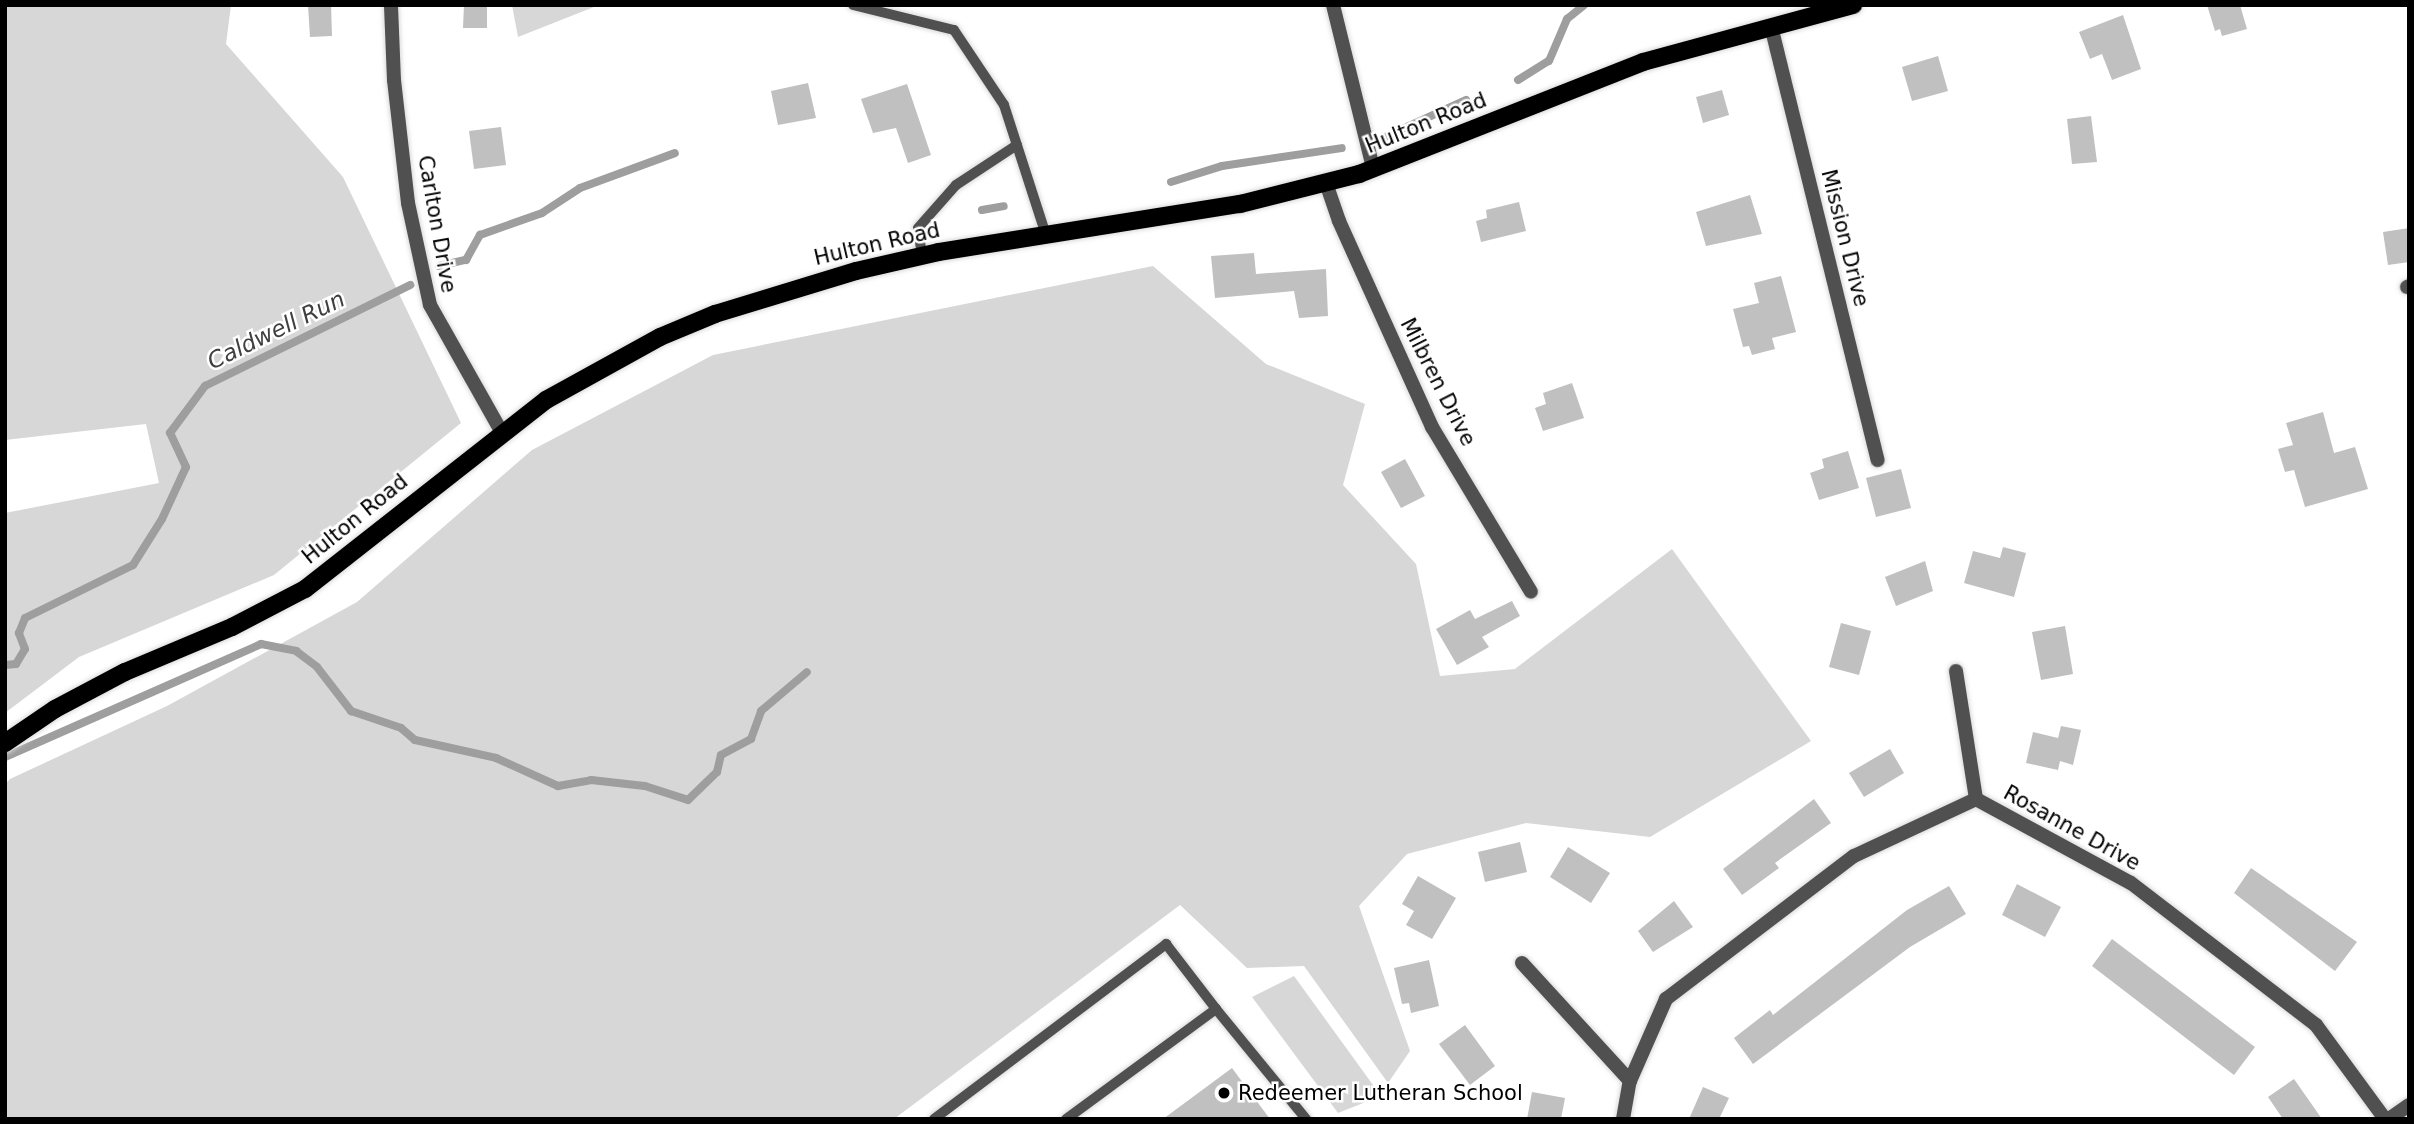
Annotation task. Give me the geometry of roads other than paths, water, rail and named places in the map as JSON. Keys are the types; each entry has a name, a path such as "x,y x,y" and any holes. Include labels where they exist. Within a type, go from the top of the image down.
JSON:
{"main road":[{"name":"Hulton Road","path":"5,743 55,709 125,672 232,627 304,589 501,431 591,372 660,337 786,290 922,256 1240,204 1326,183 1373,168 1643,62 1853,5"}],"street":[{"path":"1333,5 1373,168"},
{"name":"Carlton Drive","path":"391,6 394,80 408,203 430,304 501,431"},
{"name":"Mission Drive","path":"1772,26 1878,460"},
{"name":"Milbren Drive","path":"1326,183 1343,232 1432,426 1531,592"},
{"path":"1956,671 1976,799"},
{"name":"Rosanne Drive","path":"1623,1119 1630,1081 1666,999 1854,856 1976,799 2131,883 2316,1025 2387,1119"},
{"path":"1522,963 1630,1081"},
{"path":"2387,1119 2409,1105"}],"lane":[{"path":"853,5 954,30 1004,105 1046,235"},
{"path":"922,256 918,228 956,185 1017,145"},
{"path":"934,1119 1166,944 1306,1119"},
{"path":"1066,1119 1216,1009"}],"waterway":[{"name":"Caldwell Run","path":"1518,80 1549,61 1567,19 1584,5"},
{"name":"Caldwell Run","path":"1387,136 1466,100"},
{"name":"Caldwell Run","path":"1171,182 1222,166 1342,148"},
{"name":"Caldwell Run","path":"439,266 466,260 480,235 542,213 580,188 675,153"},
{"name":"Caldwell Run","path":"982,210 1004,206"},
{"name":"Caldwell Run","path":"5,665 16,664 25,649 19,633 25,618 133,565 162,519 186,467 170,433 205,386 410,285"},
{"path":"5,757 261,644 296,651 317,667 351,711 401,728 415,740 496,758 558,786 591,780 645,786 688,800 717,772 721,755 751,739 761,711 807,672"}],"place":[{"name":"Redeemer Lutheran School","path":"1224,1093"}]}
